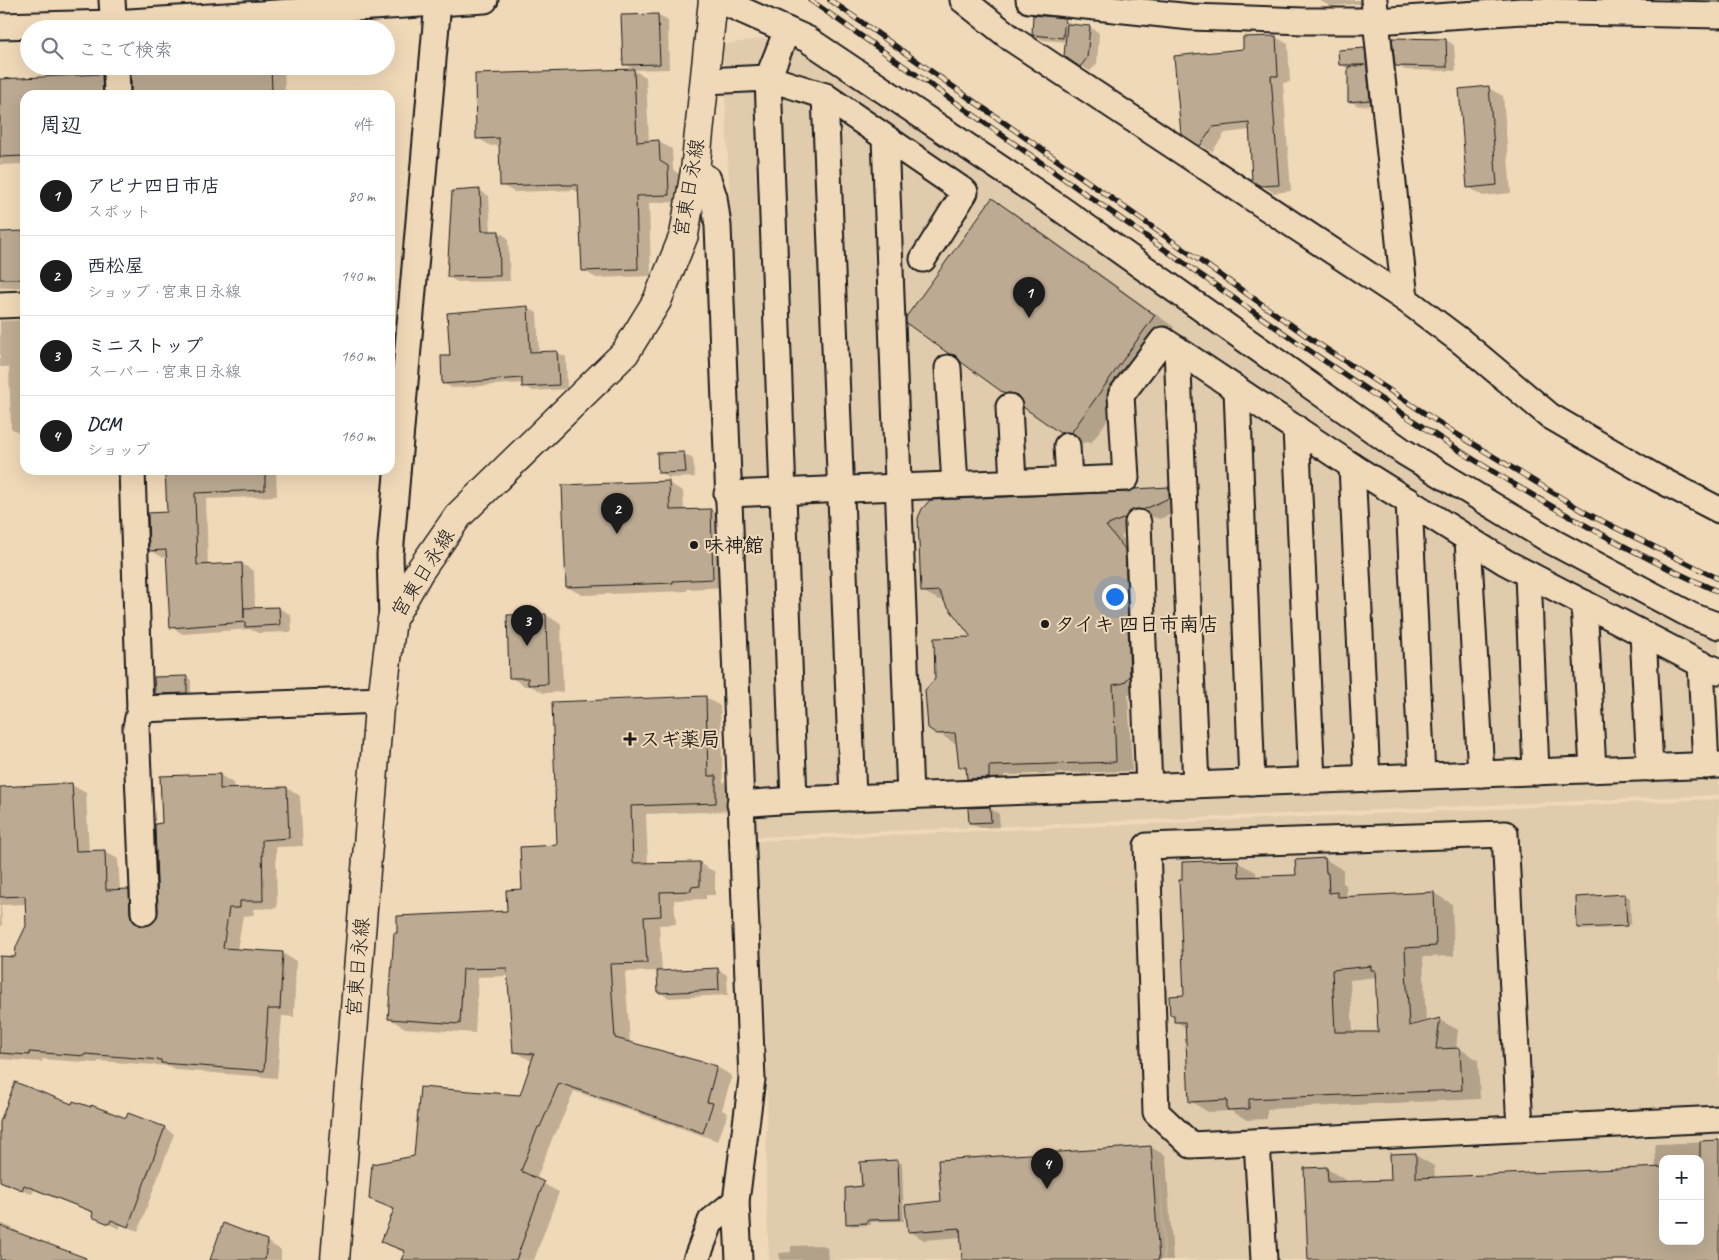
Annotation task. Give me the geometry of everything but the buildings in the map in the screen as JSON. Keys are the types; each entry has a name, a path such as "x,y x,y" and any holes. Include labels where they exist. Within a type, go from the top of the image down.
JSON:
{"main road":[{"name":"宮東日永線","path":"335,1260 379,707 382,700 392,619 418,572 458,516 625,353 658,301 684,235 695,171 713,0"}],"street":[{"path":"75,20 310,5 484,0"},
{"path":"719,0 807,39 1061,209 1404,452 1553,542 1692,616 1719,626"},
{"path":"962,0 1020,44 1405,299 1462,342 1550,416 1655,477 1719,510"},
{"path":"1029,0 1189,9 1303,21 1375,11 1522,11 1719,15"},
{"path":"392,619 390,556 438,2"},
{"path":"1375,11 1405,299"},
{"path":"0,26 20,24"},
{"path":"786,30 768,78 794,800"},
{"path":"116,75 117,90"},
{"path":"705,81 768,78 825,96 965,192 923,259"},
{"path":"825,96 853,798"},
{"path":"885,138 910,796"},
{"path":"695,171 708,179 714,197 718,226 727,494 752,1079 736,1201 739,1260"},
{"path":"0,306 20,304"},
{"path":"727,494 1126,478 1121,395 1163,340 1352,466 1505,562 1710,668 1712,765 794,800 740,804"},
{"path":"1176,349 1196,785"},
{"path":"948,368 955,485"},
{"path":"1237,389 1252,783"},
{"path":"1009,407 1013,482"},
{"path":"1296,428 1312,781"},
{"path":"1066,446 1069,480"},
{"path":"1352,466 1367,778"},
{"path":"132,475 140,710 136,727 144,912"},
{"path":"1409,501 1422,776"},
{"path":"1138,523 1149,787"},
{"path":"1468,539 1481,774"},
{"path":"1528,574 1536,772"},
{"path":"1584,603 1593,770"},
{"path":"1643,634 1650,768"},
{"path":"140,710 382,700"},
{"path":"1520,1129 1505,834 1147,846 1156,1112 1191,1145 1719,1120"},
{"path":"1257,1142 1264,1260"},
{"path":"696,1260 711,1221 736,1201"}],"shaded area":[{"path":"764,38 816,56 1033,206 1449,488 1719,634 1719,795 757,837 723,45"},
{"path":"1719,799 1719,1260 1166,1260 1160,1169 1163,1260 769,1260 766,1188 767,1056 757,841"}],"railway":[{"path":"810,0 1284,333 1404,415 1527,492 1590,528 1719,592"},
{"path":"830,0 1314,341 1455,433 1588,514 1719,579"}],"place":[{"name":"アピナ四日市店","path":"1029,318"},
{"name":"西松屋","path":"617,534"},
{"name":"味神館","path":"694,545"},
{"name":"タイキ 四日市南店","path":"1045,624"},
{"name":"ミニストップ","path":"527,646"},
{"name":"スギ薬局","path":"630,739"},
{"name":"DCM","path":"1047,1189"}]}
